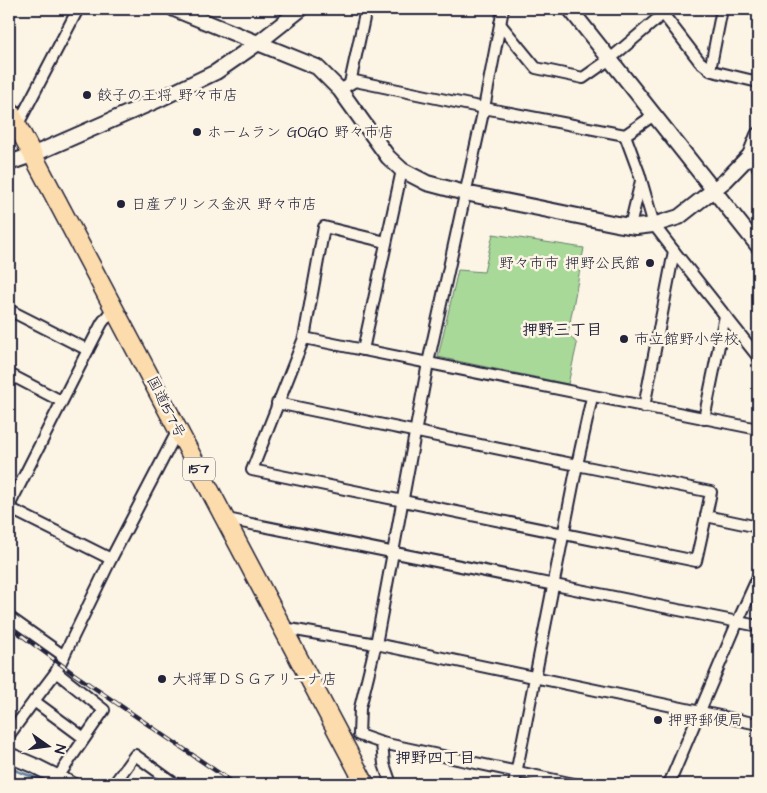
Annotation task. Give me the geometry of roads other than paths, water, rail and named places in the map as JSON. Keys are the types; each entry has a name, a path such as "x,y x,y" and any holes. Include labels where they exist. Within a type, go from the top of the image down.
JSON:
{"highway":[{"name":"国道157号","path":"9,110 365,784"}],"street":[{"path":"17,126 78,9"},
{"path":"174,9 317,67 345,87 388,157 402,170 427,183 465,193 630,226 654,225 679,217 714,190 750,155 758,135"},
{"path":"9,164 160,99 216,72 258,43 301,9"},
{"path":"345,87 366,9"},
{"path":"502,9 484,108 428,363 376,644 360,708 359,735 382,743 574,784"},
{"path":"570,9 758,246"},
{"path":"710,70 722,9"},
{"path":"500,24 536,68 583,78 610,59 662,10 700,62 710,70 758,82"},
{"path":"345,87 355,81 625,135 654,115"},
{"path":"625,135 654,225 758,356"},
{"path":"750,155 758,167"},
{"path":"363,350 402,170"},
{"path":"630,226 641,180"},
{"path":"277,404 711,492 696,561 252,470 277,404 304,338 324,227 386,242"},
{"path":"644,407 674,252"},
{"path":"111,559 9,507 61,401 102,323 114,307"},
{"path":"9,310 88,350"},
{"path":"704,419 726,316"},
{"path":"304,338 758,429"},
{"path":"9,374 61,401"},
{"path":"514,784 592,396"},
{"path":"9,735 56,672 111,559 178,430"},
{"path":"706,516 758,527"},
{"path":"226,519 758,626"},
{"path":"669,784 758,577"},
{"path":"9,617 64,656"},
{"path":"284,628 376,644 758,724"},
{"path":"56,672 104,710 57,781"},
{"path":"34,701 84,738"},
{"path":"382,743 384,764 391,784"},
{"path":"9,755 57,781 72,784"},
{"path":"114,784 135,755 175,784"}],"waterway":[{"path":"9,768 52,784"}],"railway":[{"path":"9,626 74,674 235,784"}],"place":[{"name":"餃子の王将 野々市店","path":"87,95"},
{"name":"ホームラン GOGO 野々市店","path":"197,132"},
{"name":"日産プリンス金沢 野々市店","path":"121,204"},
{"name":"野々市市 押野公民館","path":"650,263"},
{"name":"市立館野小学校","path":"624,339"},
{"name":"大将軍ＤＳＧアリーナ店","path":"162,679"},
{"name":"押野郵便局","path":"658,720"}],"district":[{"name":"押野三丁目","path":"562,330"},
{"name":"押野四丁目","path":"435,758"}]}
